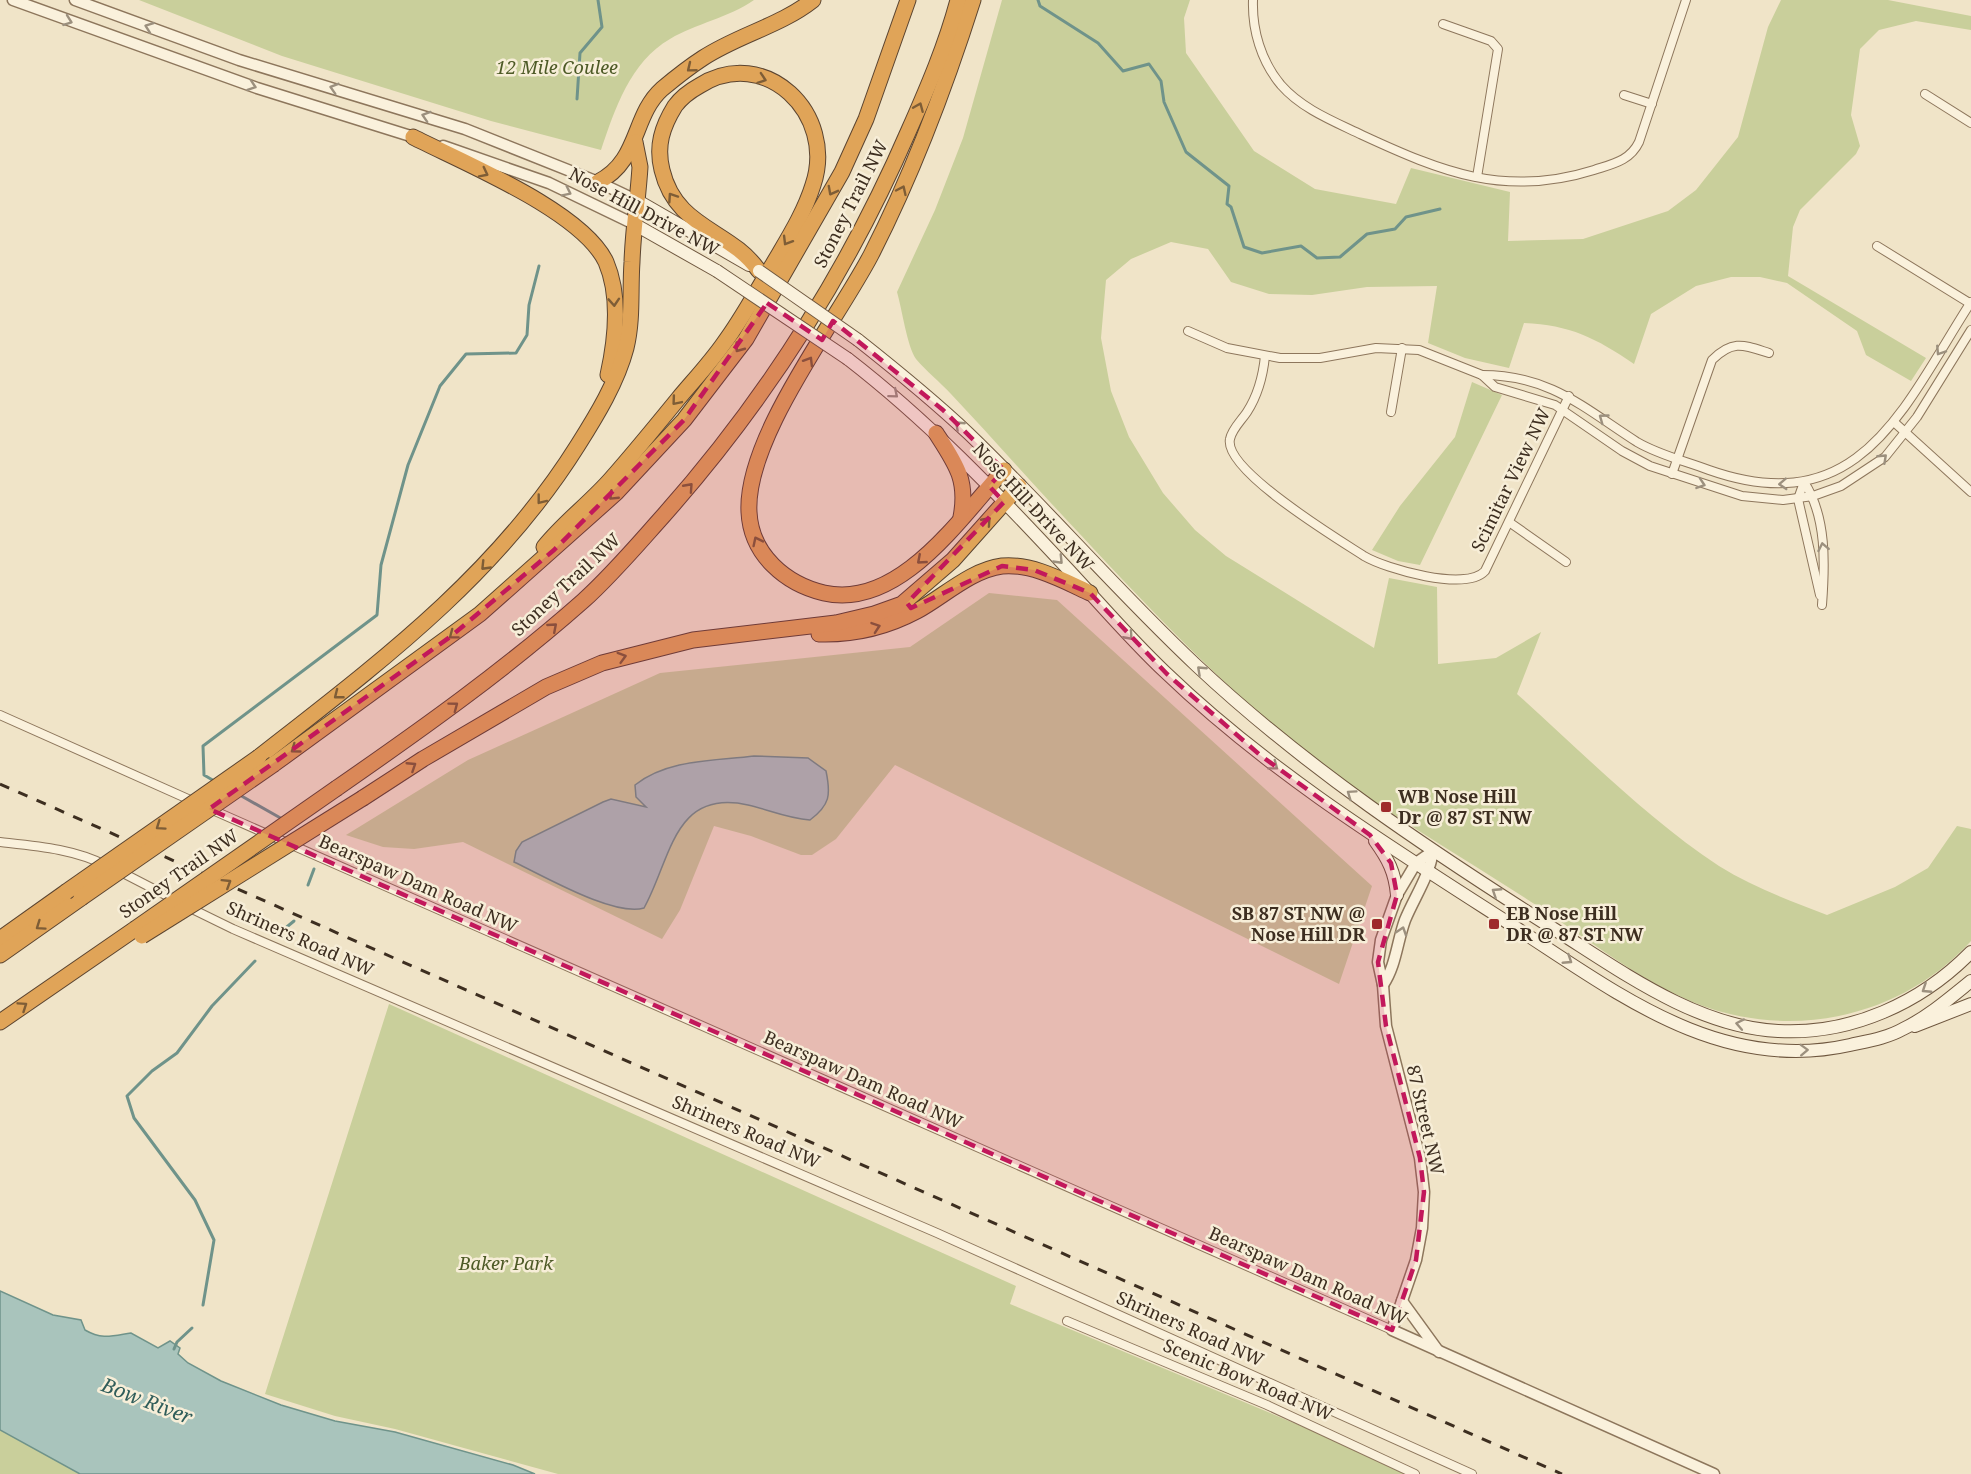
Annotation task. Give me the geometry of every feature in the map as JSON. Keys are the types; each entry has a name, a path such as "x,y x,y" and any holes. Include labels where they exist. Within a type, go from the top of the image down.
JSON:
{"highway":[{"path":"598,182 615,172 635,142 647,110 661,91 703,58 798,12 813,0"},
{"name":"Stoney Trail NW","path":"0,955 74,895 274,764 450,637 515,585 616,493 684,420 746,339 842,172 866,119 908,0"},
{"name":"Stoney Trail NW","path":"0,1022 138,932 446,712 585,599 697,478 777,374 850,256 888,180 935,71 958,0"},
{"path":"973,0 940,98 910,173 871,255 790,394 760,454 753,475 749,513 758,545 784,576 816,591 847,595 880,587 902,576 924,557 1004,470"},
{"path":"515,585 547,544 610,480 724,344 805,206 818,169 818,139 813,122 790,93 772,82 750,75 729,74 709,80 678,102 662,130 658,154 665,186 678,205 693,221 731,250 749,257 759,272"},
{"path":"413,136 570,220 596,247 605,262 612,282 615,327 608,377 596,416"},
{"path":"0,939 74,895 260,757 385,658 432,618 486,566 554,483 596,416 621,364 626,346 640,167 635,142"},
{"path":"936,433 952,457 963,485 964,498 961,517"},
{"path":"138,932 546,687 602,663 693,640 836,623 874,614 902,604 953,560 1019,486"},
{"path":"756,631 834,634 862,632 915,612 959,585 1002,566 1034,570 1090,593"}],"main road":[{"name":"Nose Hill Drive NW","path":"638,201 731,250"},
{"name":"Nose Hill Drive NW","path":"634,224 717,271 848,358 896,396 989,486 1136,644 1219,720 1293,780 1371,835 1617,991 1700,1035 1738,1045 1785,1050 1832,1049 1888,1036 1905,1029 1971,981"},
{"name":"Nose Hill Drive NW","path":"759,272 858,340 943,410 1140,612 1261,723 1313,766 1433,851 1609,963 1673,1000 1701,1013 1778,1031 1836,1027 1883,1013 1938,981 1971,952"},
{"path":"1371,835 1391,863 1396,877 1396,895"},
{"path":"1905,1029 1929,1022 1971,1004"}],"street":[{"name":"Nose Hill Drive NW","path":"13,0 257,88 485,158 549,183 634,224"},
{"name":"Nose Hill Drive NW","path":"75,0 239,60 465,129 598,182 638,201"},
{"path":"1253,0 1253,18 1262,53 1271,72 1293,96 1317,114 1426,164 1477,177 1530,182 1564,178 1620,162 1636,147 1686,0"},
{"path":"1443,24 1491,41 1498,49 1477,177"},
{"path":"1624,94 1652,104"},
{"path":"1925,94 1971,123"},
{"path":"1188,331 1227,348 1265,356 1320,358 1376,348 1402,348 1434,355 1482,375 1520,380 1553,388 1569,396 1639,443 1677,458 1758,483 1804,482 1828,474 1857,458 1895,423 1971,303 1877,246"},
{"path":"1482,375 1495,387 1545,401 1563,410 1630,456 1672,474 1742,496 1798,499 1841,486 1874,466 1906,433 1971,330"},
{"path":"1672,474 1712,360 1721,352 1741,344 1769,353"},
{"path":"1391,412 1402,348"},
{"name":"Scimitar View NW","path":"1265,356 1258,389 1248,411 1232,433 1230,451 1248,474 1268,491 1364,556 1378,564 1405,572 1472,580 1485,571 1569,396"},
{"path":"1895,423 1971,492"},
{"path":"1804,482 1813,496 1825,557 1822,605 1798,499 1804,482"},
{"path":"1509,522 1566,562"},
{"name":"Bearspaw Dam Road NW","path":"0,715 351,873 1392,1330 1714,1474"},
{"name":"Shriners Road NW","path":"0,842 49,848 93,858 233,929 937,1233 1472,1474"},
{"name":"87 Street NW","path":"1392,1330 1416,1260 1422,1228 1424,1192 1420,1158 1386,1026 1383,985 1378,962 1381,940 1396,895 1416,863 1433,851"},
{"name":"87 Street NW","path":"1383,985 1391,973 1405,922 1430,872 1433,851"},
{"path":"1402,1301 1440,1353"},
{"name":"Scenic Bow Road NW","path":"1067,1322 1267,1405 1415,1474"}],"highlighted area":[{"path":"767,303 822,340 833,321 943,410 1004,470 989,486 1004,502 907,603 911,608 1002,566 1034,570 1090,593 1167,674 1260,755 1370,835 1391,863 1397,895 1378,962 1386,1026 1420,1158 1424,1192 1416,1260 1392,1330 209,809 450,637 554,550 684,420"}],"green space":[{"name":"12 Mile Coulee","path":"139,0 754,0 734,11 680,33 644,60 634,73 618,103 601,150 491,121 282,56"},
{"path":"1002,0 1190,0 1184,18 1186,53 1254,151 1315,189 1396,204 1411,168 1510,192 1508,241 1583,239 1668,211 1696,190 1738,137 1768,27 1781,0 1888,0 1971,16 1971,30 1916,21 1879,30 1860,49 1851,115 1860,146 1856,154 1800,210 1793,227 1788,276 1926,358 1911,381 1866,355 1857,331 1787,283 1760,277 1731,277 1696,286 1651,314 1634,364 1582,334 1540,324 1524,323 1509,368 1465,358 1428,343 1437,286 1367,287 1312,295 1269,294 1231,282 1208,249 1171,242 1131,259 1106,280 1101,338 1111,391 1129,437 1163,493 1195,530 1226,556 1374,648 1389,578 1437,587 1438,664 1496,658 1541,632 1517,694 1640,806 1692,847 1745,881 1827,915 1895,887 1928,868 1957,826 1971,829 1971,941 1947,964 1920,984 1861,1011 1829,1018 1796,1021 1763,1020 1705,1007 1679,996 1629,968 1536,905 1373,801 1283,733 1213,671 1147,605 916,359 910,345 897,292 935,210 963,138"},
{"path":"1472,382 1502,395 1420,565 1398,561 1372,550 1400,506 1455,437"},
{"path":"989,593 1057,600 1372,886 1339,984 895,765 836,839 812,855 801,855 751,836 714,826 680,910 662,939 463,842 414,849 383,847 346,835 468,760 660,673 910,647"},
{"name":"Baker Park","path":"389,1004 1016,1286 1010,1304 1351,1447 1406,1474 558,1474 395,1429 335,1416 265,1394"},
{"path":"0,1430 80,1474 0,1474"}],"water":[{"path":"754,756 808,758 826,771 828,793 822,809 810,820 748,805 723,803 704,807 689,817 678,832 644,908 615,907 598,901 514,862 516,851 522,842 603,802 611,799 646,807 636,797 635,785 648,776 692,763"},
{"name":"Bow River","path":"0,1291 53,1315 81,1320 85,1330 97,1335 131,1333 158,1348 170,1341 180,1348 178,1354 188,1363 221,1381 281,1405 335,1421 395,1432 513,1465 535,1474 80,1474 0,1430"}],"waterway":[{"path":"577,99 580,53 602,27 598,0"},
{"path":"1038,0 1040,6 1098,43 1123,71 1149,64 1161,81 1164,102 1186,152 1229,186 1227,204 1231,207 1244,247 1262,253 1301,246 1317,258 1340,257 1367,234 1395,229 1406,217 1440,209"},
{"path":"216,782 204,775 203,746 377,615 381,565 408,465 440,386 466,354 516,353 527,335 529,305 539,266"},
{"path":"238,794 284,820"},
{"path":"308,885 314,869"},
{"path":"277,935 294,921"},
{"path":"203,1305 214,1240 195,1200 134,1118 127,1096 152,1071 177,1053 212,1006 255,961"},
{"path":"174,1349 177,1342 192,1328"}],"railway":[{"path":"0,784 1562,1474"}],"place":[{"name":"WB Nose Hill Dr @ 87 ST NW","path":"1386,807"},
{"name":"SB 87 ST NW @ Nose Hill DR","path":"1377,924"},
{"name":"EB Nose Hill DR @ 87 ST NW","path":"1494,924"}]}
